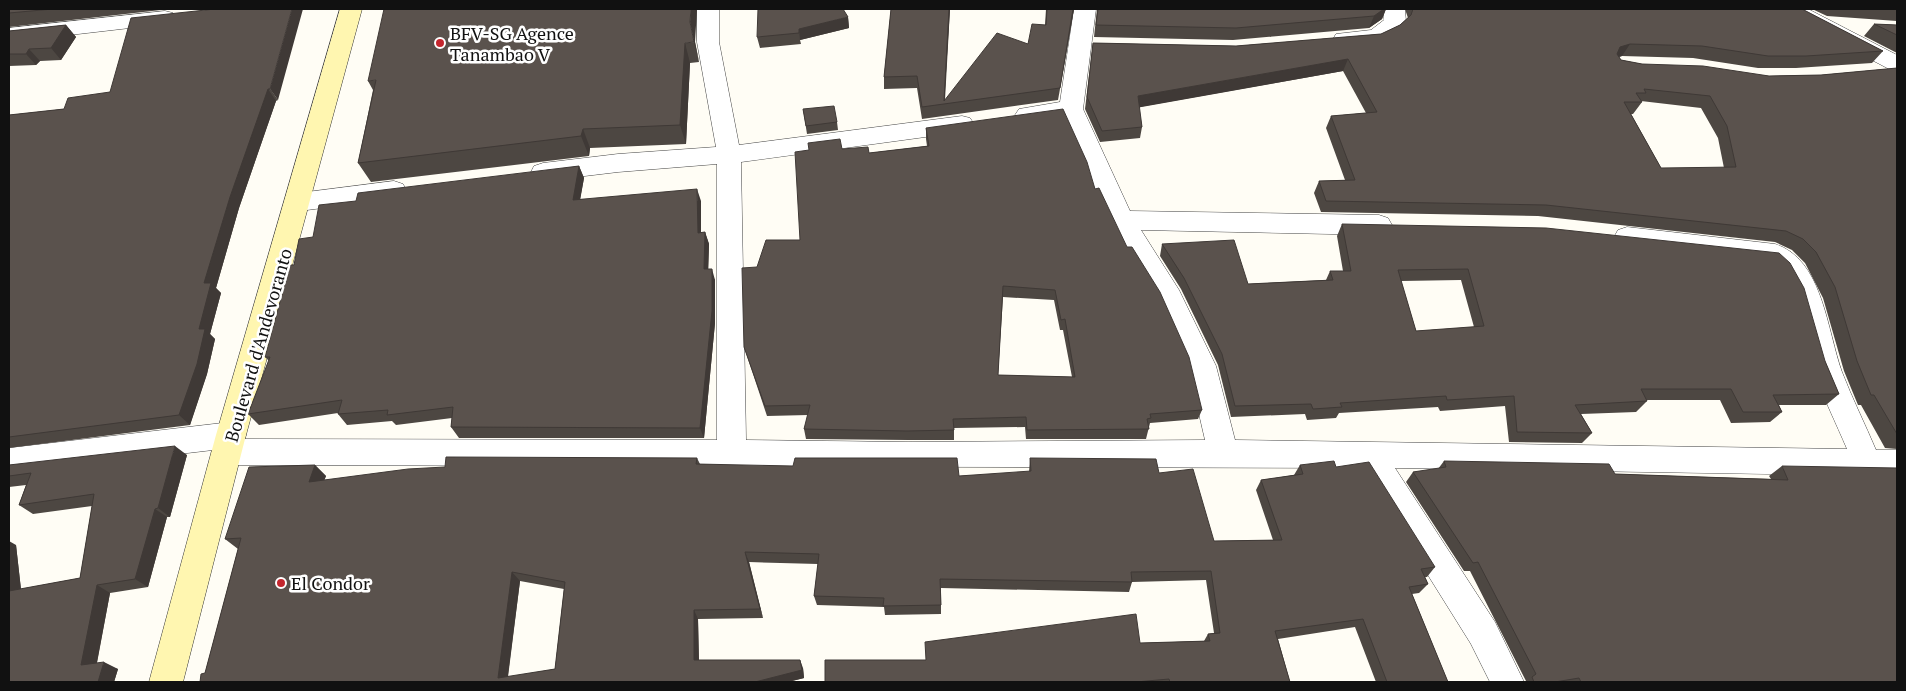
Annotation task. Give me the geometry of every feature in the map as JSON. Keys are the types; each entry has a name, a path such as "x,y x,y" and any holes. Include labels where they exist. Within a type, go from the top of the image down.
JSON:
{"main road":[{"name":"Boulevard d'Andevoranto","path":"166,682 229,444 299,202 351,9"}],"street":[{"path":"708,9 708,42 729,155 732,452"},
{"path":"1085,9 1090,46 1071,110 1122,220 1170,297 1202,366 1223,452"},
{"path":"1319,42 1376,36 1395,22 1394,9"},
{"path":"1792,9 1897,64"},
{"path":"9,35 188,16"},
{"path":"1817,23 1870,26"},
{"path":"1869,72 1897,70"},
{"path":"521,175 618,163 729,155 1071,110"},
{"path":"299,202 415,188"},
{"path":"1122,220 1399,225"},
{"path":"1607,235 1774,254 1792,267 1808,299 1828,371 1867,462"},
{"path":"9,461 229,444 908,456 1223,452 1370,456 1897,463"},
{"path":"1370,456 1484,633 1507,682"}],"building":[{"path":"9,9 53,9 9,13"},
{"path":"215,9 292,9 270,89 268,89 230,197 204,283 211,283 199,329 205,329 197,364 179,415 9,437 9,115 64,109 68,98 110,92 131,18"},
{"path":"384,9 691,9 690,22 694,42 685,43 680,125 583,129 581,136 358,163 376,80 368,81"},
{"path":"758,9 843,9 848,17 799,29 799,33 757,37"},
{"path":"891,9 949,9 944,101 997,33 1028,44 1032,24 1046,25 1047,9 1073,9 1060,88 922,107 917,76 884,77"},
{"path":"1098,9 1384,9 1374,16 1236,28 1096,25"},
{"path":"1413,9 1802,9 1883,51 1806,56 1768,56 1702,46 1630,44 1620,47 1617,54 1621,60 1642,64 1703,66 1769,76 1821,75 1897,68 1897,434 1874,395 1871,395 1857,361 1835,287 1816,252 1803,239 1786,231 1546,205 1326,201 1319,181 1355,180 1331,116 1377,112 1348,59 1138,96 1142,127 1102,131 1087,97 1093,43 1236,46 1381,34 1400,25 1411,15","holes":["1644,89 1710,96 1727,126 1736,167 1661,168 1624,102 1642,102 1636,93 1646,93"]},
{"path":"1874,24 1897,25 1897,35"},
{"path":"66,25 51,48 29,49 26,54 9,54 9,31"},
{"path":"834,106 837,122 806,126 803,109"},
{"path":"1063,109 1087,162 1095,189 1099,188 1127,247 1132,247 1160,292 1189,357 1202,410 1150,414 1151,418 1147,419 1149,429 1027,430 1026,417 953,419 954,430 907,431 804,429 810,405 765,406 744,347 742,268 757,267 766,240 800,240 795,152 809,150 808,143 840,139 842,149 868,147 869,153 929,146 926,128","holes":["1003,286 1055,290 1061,320 1065,319 1075,377 998,375"]},
{"path":"579,166 573,200 697,189 698,233 705,232 704,269 712,269 712,311 700,428 451,427 453,407 387,415 388,410 338,414 342,400 248,414 270,357 265,357 290,265 294,265 299,239 313,237 319,205 356,201 358,193"},
{"path":"1342,224 1546,228 1779,253 1790,263 1804,288 1825,361 1839,394 1773,395 1782,412 1743,412 1731,389 1641,389 1647,401 1575,405 1592,433 1517,432 1514,396 1447,400 1446,396 1340,403 1342,407 1313,409 1311,404 1235,406 1222,354 1184,278 1162,244 1234,240 1248,284 1333,280 1330,271 1351,271","holes":["1468,269 1484,326 1416,331 1398,270"]},
{"path":"175,446 158,508 155,509 135,579 97,585 81,665 104,662 98,682 9,682 9,591 80,578 94,494 19,505 31,473 9,476 9,465"},
{"path":"446,457 697,458 696,464 793,466 795,458 957,458 959,476 1031,471 1030,458 1156,459 1159,473 1193,469 1214,541 1282,540 1261,480 1303,474 1300,465 1334,461 1336,467 1369,462 1435,567 1421,569 1428,584 1409,587 1448,682 1387,682 1363,619 1275,631 1290,682 1170,682 1169,679 1136,682 825,682 825,660 926,660 925,642 1136,614 1140,643 1210,641 1208,634 1220,633 1211,571 1131,572 1132,582 940,579 941,605 883,606 884,598 814,596 819,554 745,552 760,609 694,610 694,660 800,660 802,670 755,682 200,682 201,674 205,673 241,538 225,539 249,467 315,465 309,482 408,469 445,467","holes":["512,572 565,582 555,669 498,678"]},
{"path":"1444,461 1609,464 1615,474 1788,480 1782,466 1897,468 1897,682 1581,682 1579,678 1555,682 1534,682 1532,677 1536,674 1478,562 1473,563 1413,472 1446,467"}],"place":[{"name":"BFV-SG Agence Tanambao V","path":"440,43"},
{"name":"El Condor","path":"281,583"}]}
